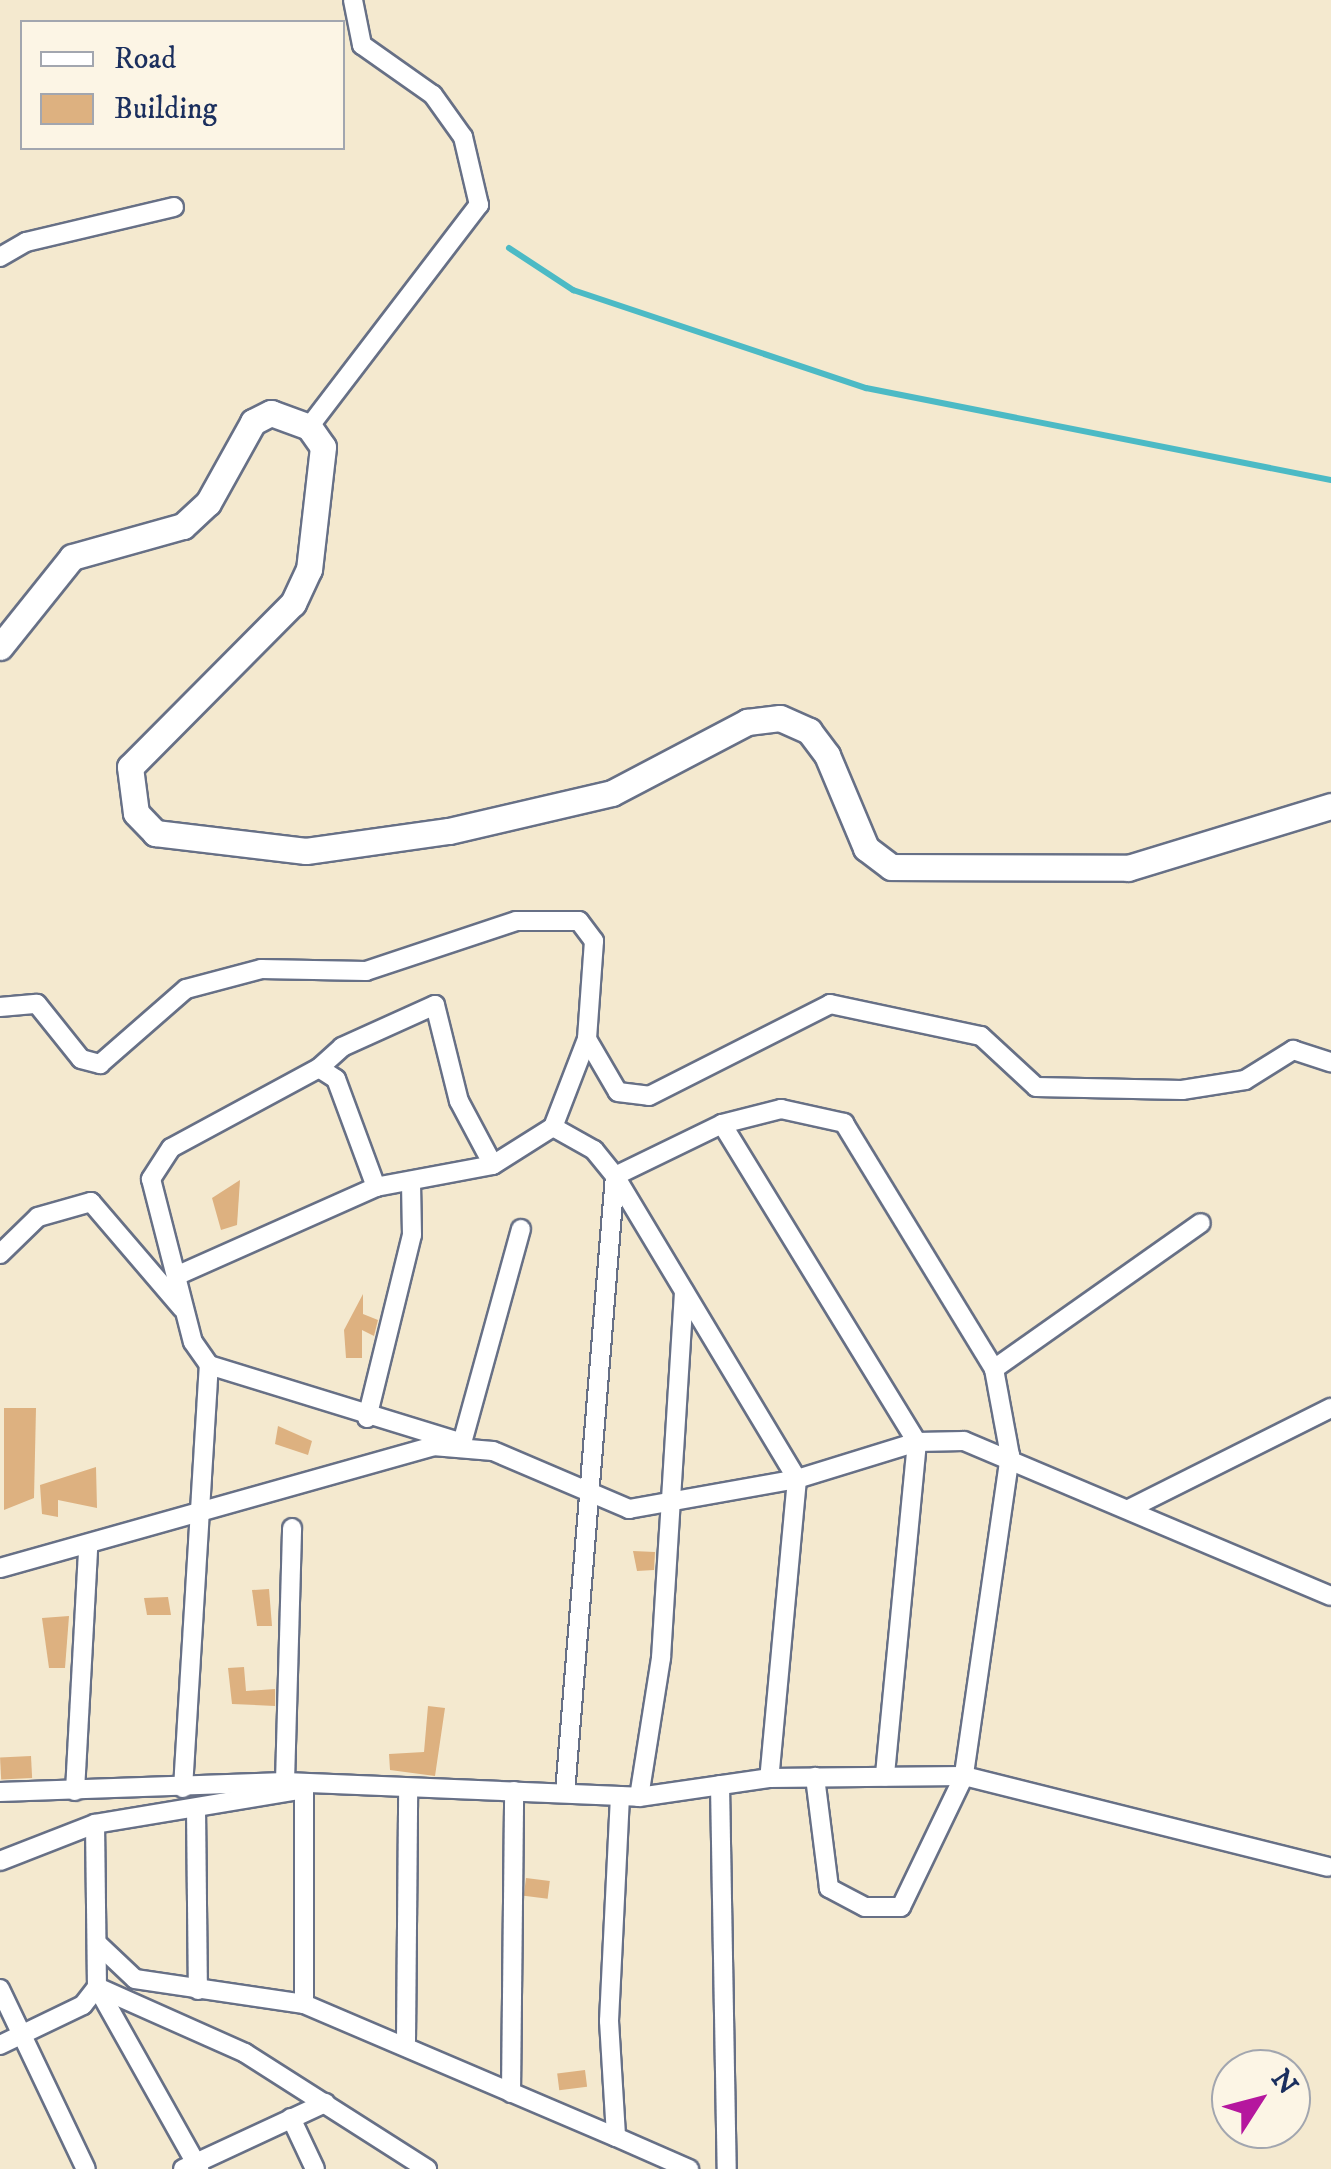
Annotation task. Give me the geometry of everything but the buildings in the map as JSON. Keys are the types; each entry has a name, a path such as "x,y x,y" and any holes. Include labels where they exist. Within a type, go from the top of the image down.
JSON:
{"main road":[{"path":"0,647 72,557 167,532 208,504 253,422 271,413 309,426 323,447 310,569 293,602 130,767 136,813 155,833 306,851 449,831 612,793 747,722 780,718 809,731 827,756 866,848 891,867 1128,868 1331,806"}],"street":[{"path":"309,426 479,205 463,137 433,94 362,46 354,0"},
{"path":"0,257 174,207"},
{"path":"0,1007 37,1004 81,1059 100,1064 186,989 261,969 366,971 516,921 579,922 594,941 587,1039 553,1127 493,1165 410,1185 376,1187 176,1276"},
{"path":"587,1039 618,1092 649,1096 830,1004 980,1036 1036,1087 1182,1090 1245,1080 1293,1050 1331,1062"},
{"path":"183,1788 196,1518 209,1365 186,1313 176,1276 156,1163 319,1068 342,1047 435,1005 459,1101 493,1165"},
{"path":"319,1068 336,1079 376,1187"},
{"path":"615,1176 722,1124 781,1109 844,1123 994,1369 1010,1455 964,1776 914,1894 885,1910 841,1900 830,1888 815,1777"},
{"path":"722,1124 916,1442 885,1776"},
{"path":"553,1127 615,1176 797,1480 769,1778"},
{"path":"565,1794 594,1500 615,1176"},
{"path":"366,1418 412,1235 410,1185"},
{"path":"0,1254 38,1217 92,1202 186,1313"},
{"path":"994,1369 1202,1223"},
{"path":"462,1442 521,1229"},
{"path":"639,1797 670,1504 684,1292"},
{"path":"209,1365 366,1418 462,1442 594,1500 628,1509 797,1480 916,1442 964,1441 1010,1455 1331,1596"},
{"path":"1131,1508 1331,1408"},
{"path":"0,1568 196,1518 388,1454 462,1442"},
{"path":"285,1782 292,1528"},
{"path":"76,1791 88,1548"},
{"path":"0,1861 95,1824 304,1789 408,1788 639,1797 769,1778 964,1776 1328,1867"},
{"path":"0,1792 285,1782 304,1789"},
{"path":"720,1785 726,2169"},
{"path":"406,2041 408,1788"},
{"path":"304,1789 304,2004"},
{"path":"511,2093 514,1791"},
{"path":"616,2136 609,2022 620,1796"},
{"path":"196,1808 198,1990"},
{"path":"95,1824 97,1986 192,2167 324,2104"},
{"path":"98,1944 134,1980 304,2004 406,2041 511,2093 689,2169"},
{"path":"0,2046 83,2005 97,1986"},
{"path":"97,1986 245,2053 427,2169"},
{"path":"0,1989 86,2169"},
{"path":"292,2118 315,2169"}],"waterway":[{"path":"509,248 573,290 866,388 1331,480"}]}
